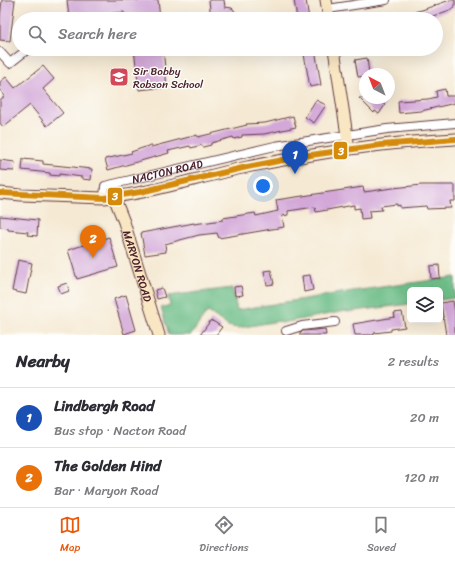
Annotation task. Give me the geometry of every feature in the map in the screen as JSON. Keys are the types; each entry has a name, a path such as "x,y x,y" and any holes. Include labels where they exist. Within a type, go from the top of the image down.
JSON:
{"street":[{"path":"328,9 386,0"},
{"path":"0,52 10,64 20,56"},
{"path":"335,56 350,149"},
{"name":"NACTON ROAD","path":"109,198 106,186 276,146 347,134 455,123"},
{"name":"NACTON ROAD","path":"0,193 109,198 142,193 246,168 350,149 402,142 455,139"},
{"name":"MARYON ROAD","path":"109,198 124,222 159,335"},
{"path":"286,331 302,326 335,322"},
{"path":"302,326 304,335"}],"green space":[{"path":"455,277 455,298 443,300 443,287 407,287 407,304 346,311 281,323 279,321 238,328 228,326 207,312 191,335 169,335 161,308 170,305 168,296 232,288 237,310 353,291"}],"building":[{"path":"2,0 15,0 14,12 12,12 10,41 0,40"},
{"path":"67,0 158,0 159,12 124,12 68,12"},
{"path":"209,0 224,0 225,7 232,8 235,12 210,12"},
{"path":"294,0 306,0 308,12 296,12"},
{"path":"450,0 455,0 455,7 443,12 414,12"},
{"path":"135,56 164,56 167,87 139,90"},
{"path":"304,56 316,56 321,85 310,87"},
{"path":"367,58 368,68 359,68 359,77 358,77 355,60"},
{"path":"43,66 54,79 43,89 63,113 47,126 30,105 3,127 0,123 0,100 5,96 0,90 0,82 6,77 15,88"},
{"path":"445,89 446,96 455,96 455,103 421,111 399,113 398,101 437,97 436,91"},
{"path":"316,100 326,105 314,123 305,117"},
{"path":"365,104 385,105 379,114 375,111 374,113"},
{"path":"293,116 296,127 264,134 242,135 242,137 234,139 233,137 211,143 211,145 203,147 202,145 191,148 190,146 168,151 169,153 108,170 105,159 132,153 131,152 151,145 151,147 197,135 198,137 247,125 246,124 265,123"},
{"path":"23,159 43,161 43,164 92,169 91,180 82,179 82,177 59,174 59,176 50,175 50,173 22,170"},
{"path":"0,160 15,162 14,171 0,170"},
{"path":"422,185 455,185 455,201 450,201 451,208 427,209 426,206 400,208 400,205 397,206 397,204 381,206 382,210 369,211 370,218 361,219 360,208 354,209 354,205 316,212 315,207 301,209 288,211 288,215 282,216 284,227 219,238 217,233 199,235 165,244 166,252 145,255 141,233 194,223 223,220 223,218 255,213 256,216 278,211 276,200 363,187 364,192"},
{"path":"0,216 38,220 37,236 27,235 28,232 8,230 8,228 0,227"},
{"path":"109,237 118,267 77,279 68,250"},
{"path":"18,260 32,263 26,294 12,291"},
{"path":"439,265 440,278 431,279 430,266"},
{"path":"271,270 274,284 267,285 264,271"},
{"path":"310,275 313,290 304,292 302,276"},
{"path":"67,283 69,291 61,294 58,286"},
{"path":"241,286 243,295 235,296 234,287"},
{"path":"162,288 165,297 157,299 155,290"},
{"path":"126,295 136,330 124,334 114,299"},
{"path":"453,301 455,312 455,335 446,335 443,316 443,303"},
{"path":"402,312 405,327 391,329 391,331 374,333 374,335 355,335 353,324 395,317 394,313"},
{"path":"211,320 222,327 216,335 200,335"},
{"path":"325,329 326,335 300,335 300,332 303,331"}],"transit line":[{"name":"3","path":"0,193 104,198 140,192 247,167 304,156 381,145 455,139"}],"place":[{"name":"Sir Bobby Robson School","path":"119,77"},
{"name":"Lindbergh Road","path":"295,174"},
{"name":"The Golden Hind","path":"93,258"}]}
